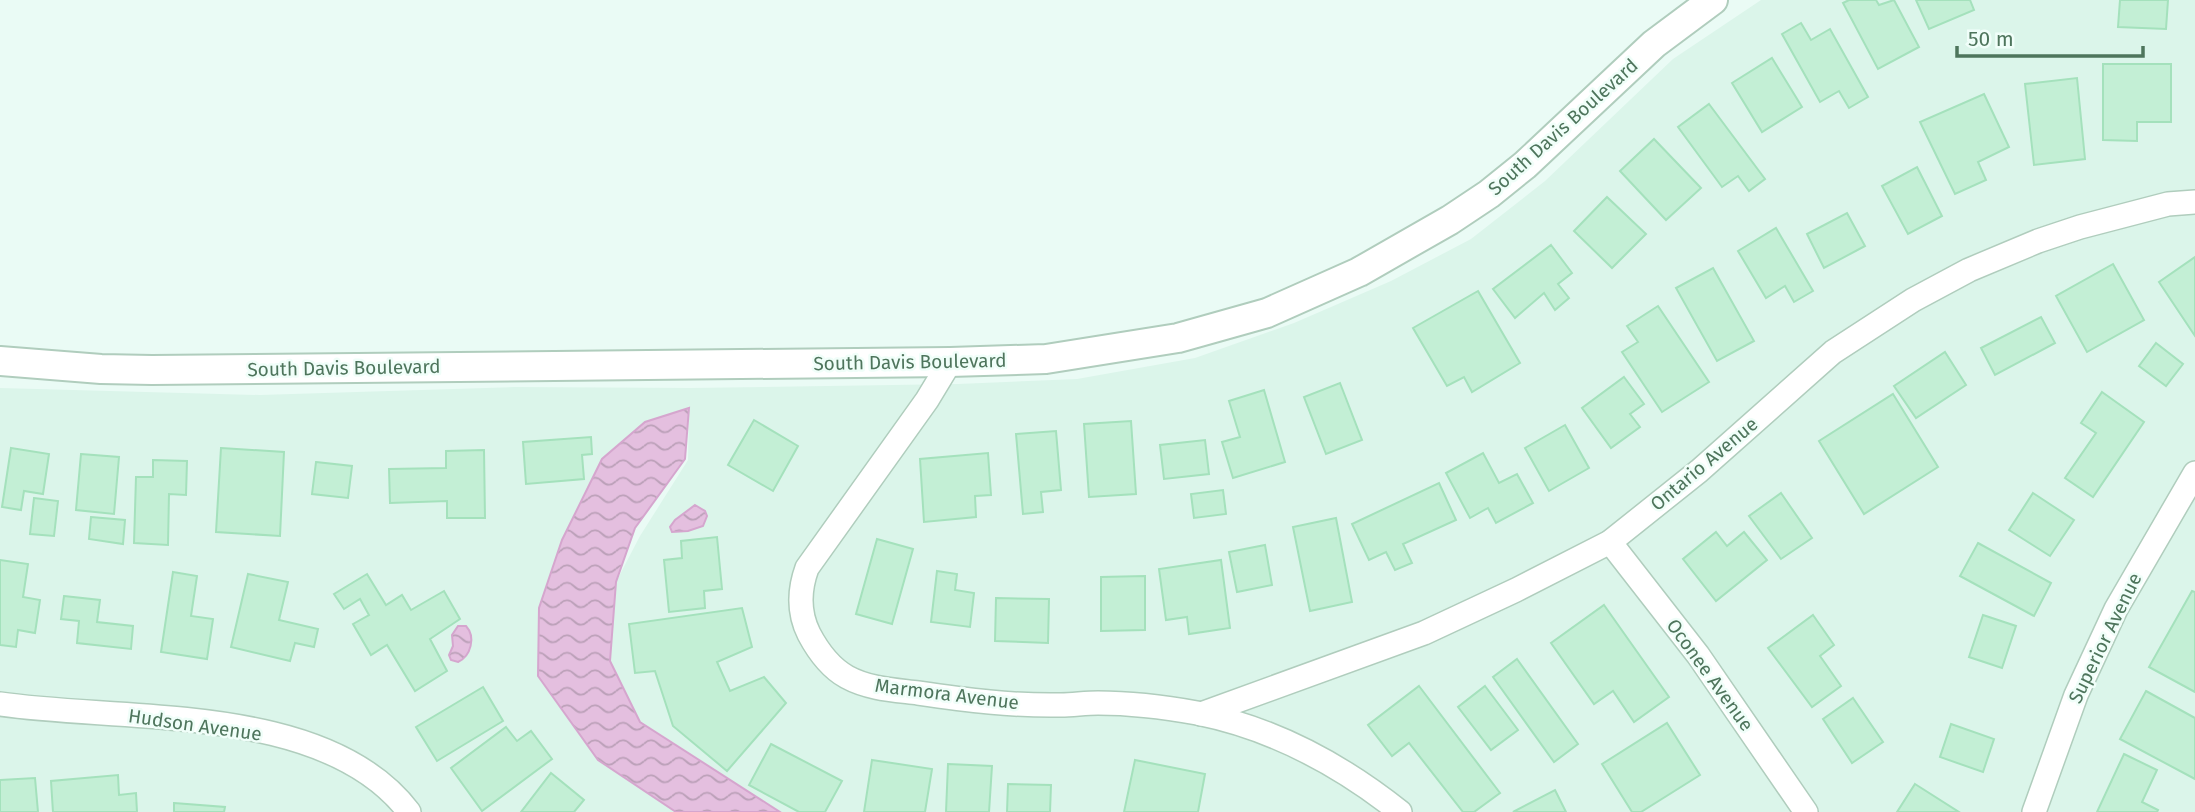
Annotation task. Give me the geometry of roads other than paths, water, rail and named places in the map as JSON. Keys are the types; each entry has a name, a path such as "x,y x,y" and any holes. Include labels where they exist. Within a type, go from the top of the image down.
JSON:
{"street":[{"name":"South Davis Boulevard","path":"0,361 152,370 950,362 1046,359 1178,338 1267,313 1359,272 1450,220 1525,165 1654,44 1713,0"},
{"name":"Ontario Avenue","path":"1201,714 1424,633 1610,542 1699,471 1833,352 1913,300 1969,270 2048,238 2134,212 2168,204 2195,202"},
{"name":"Marmora Avenue","path":"950,362 927,400 807,568 800,602 805,625 816,648 832,667 845,676 875,687 980,702 1145,704 1201,714 1268,734 1303,749 1368,788 1400,812"},
{"name":"Superior Avenue","path":"2034,812 2076,695 2116,609 2195,473"},
{"name":"Oconee Avenue","path":"1610,542 1699,655 1806,812"},
{"name":"Hudson Avenue","path":"0,704 173,718 244,728 314,746 347,759 366,772 409,812"}],"water":[{"path":"689,408 685,459 635,528 616,582 610,661 640,722 780,812 676,812 598,760 538,676 539,608 562,540 602,459 645,422"},
{"path":"695,505 705,511 707,516 703,526 672,532 670,527 675,520"},
{"path":"458,626 466,626 469,630 471,646 458,662 451,660 449,655 453,646 452,635"}]}
